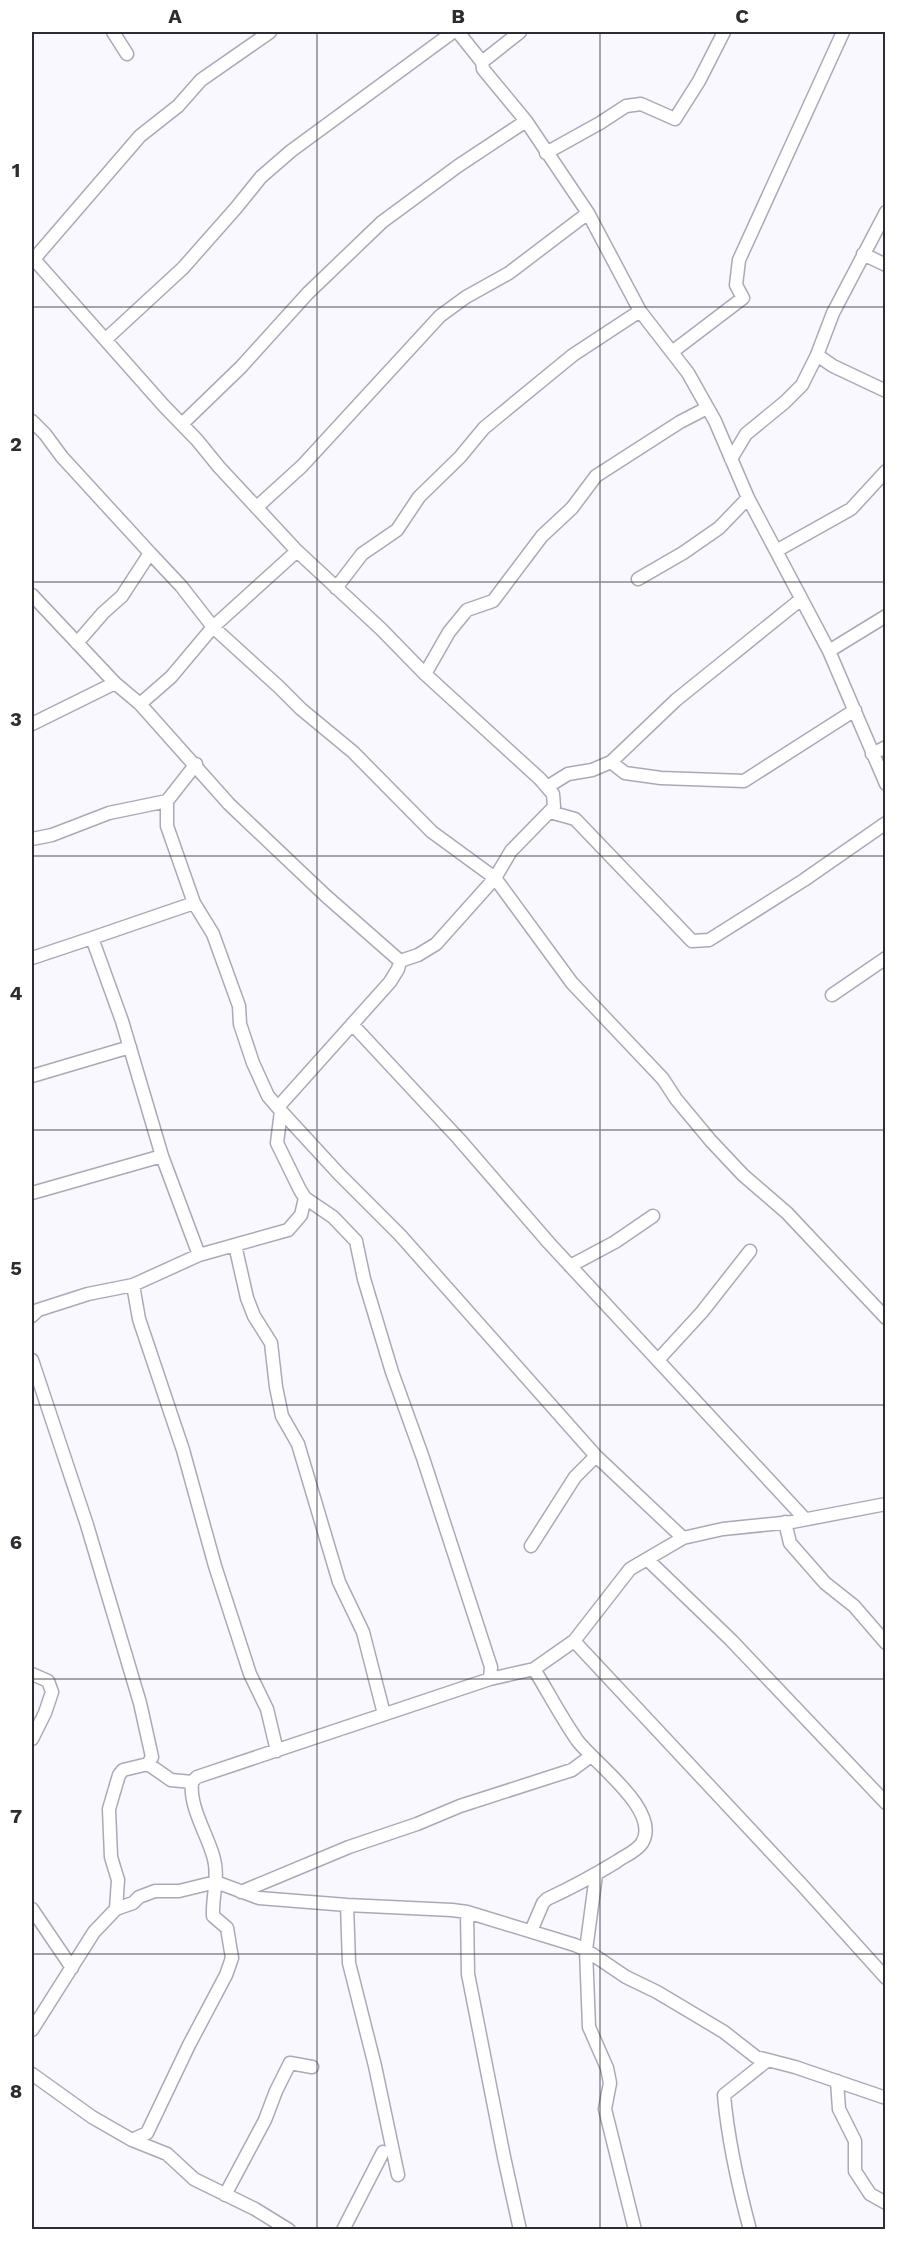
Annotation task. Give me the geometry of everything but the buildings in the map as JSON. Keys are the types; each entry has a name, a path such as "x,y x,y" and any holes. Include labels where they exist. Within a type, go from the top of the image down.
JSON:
{"street":[{"path":"113,32 127,54"},
{"path":"270,32 201,80 178,105 140,136 33,258 297,551 381,629 425,674 515,754 553,794 554,807 511,851 495,878 436,944 418,955 400,961"},
{"path":"106,339 183,268 261,177 291,151 453,32"},
{"path":"458,32 482,62 483,69 526,121 588,213 640,311 688,373 715,420 748,498 829,651 885,784"},
{"path":"482,62 520,32"},
{"path":"546,153 626,106 641,104 675,119 699,81 723,32"},
{"path":"672,352 736,306 743,298 736,285 739,260 843,32"},
{"path":"182,424 241,367 308,293 382,222 458,166 526,121"},
{"path":"731,459 746,434 802,385 817,355 833,313 856,273 863,254 885,212"},
{"path":"257,507 309,458 440,316 466,297 509,273 588,213"},
{"path":"863,254 885,265"},
{"path":"336,588 362,554 397,530 419,497 460,457 484,428 573,355 640,311"},
{"path":"817,355 833,366 885,391"},
{"path":"425,674 449,632 467,610 493,601 542,536 572,508 596,476 680,422 707,408"},
{"path":"32,421 62,457 181,586 213,627 301,709 354,752 432,832 495,878 572,983 663,1079 711,1141 743,1175 788,1213 885,1318"},
{"path":"776,551 850,510 885,471"},
{"path":"638,579 683,553 719,528 748,498"},
{"path":"140,704 171,677 213,627 297,551"},
{"path":"77,643 103,613 122,597 150,553"},
{"path":"32,597 115,683 140,704 196,764 229,804 326,896 400,961"},
{"path":"547,787 568,774 592,770 611,762 676,700 800,600"},
{"path":"829,651 885,616"},
{"path":"32,724 115,683"},
{"path":"611,762 625,773 634,775 744,781 855,710"},
{"path":"872,754 885,747"},
{"path":"196,764 167,801 167,826 194,903 213,934 238,1006 240,1024 253,1063 268,1096 339,1174 400,1235 596,1456 683,1538"},
{"path":"32,839 52,835 109,813 167,801"},
{"path":"550,812 575,819 692,941 709,940 804,880 885,823"},
{"path":"32,958 194,903"},
{"path":"92,938 129,1047 162,1156 200,1255"},
{"path":"832,995 885,958"},
{"path":"400,961 390,982 280,1109 278,1143 305,1198 333,1217 356,1241 364,1279 392,1372 483,1640 491,1667 490,1679"},
{"path":"352,1024 459,1139 570,1266 805,1519"},
{"path":"32,1076 129,1047"},
{"path":"32,1193 162,1156"},
{"path":"32,1316 38,1310 88,1294 133,1285 200,1255 288,1230 301,1215 305,1198"},
{"path":"570,1266 615,1242 653,1216"},
{"path":"235,1245 247,1299 254,1316 271,1343 282,1416 298,1444 339,1582 363,1632 384,1714"},
{"path":"657,1360 702,1312 750,1251"},
{"path":"133,1285 139,1319 183,1450 215,1566 250,1674 267,1709 277,1751"},
{"path":"32,1360 35,1379 87,1525 140,1703 152,1757 148,1764 123,1770 119,1775 110,1809 111,1857 118,1880 116,1909"},
{"path":"531,1546 575,1478 596,1456"},
{"path":"192,1782 197,1777 384,1714 490,1679 534,1668 574,1641 630,1569 683,1538 723,1529 805,1519 885,1504"},
{"path":"871,1505 885,1511"},
{"path":"784,1522 790,1543 825,1583 854,1606 885,1642"},
{"path":"648,1560 731,1640 885,1803"},
{"path":"574,1641 802,1885 885,1978"},
{"path":"531,1931 547,1899 596,1875 633,1852 643,1842 645,1820 632,1797 577,1739 534,1668"},
{"path":"32,1674 48,1681 52,1692 32,1739"},
{"path":"241,1892 349,1847 417,1824 460,1806 572,1770 591,1756"},
{"path":"148,1764 171,1780 192,1782"},
{"path":"132,2140 147,2133 226,1975 232,1958 227,1928 213,1916 215,1861 194,1800 192,1782"},
{"path":"596,1875 586,1950 589,2027 607,2068 610,2083 605,2109 635,2229"},
{"path":"32,2030 94,1932 116,1909 155,1891 179,1891 216,1882 259,1898 467,1912 531,1931 586,1950 627,1977 724,2032 756,2056 885,2098"},
{"path":"347,1905 349,1963 375,2066 398,2175"},
{"path":"32,1909 72,1968"},
{"path":"467,1912 468,1974 520,2229"},
{"path":"750,2229 737,2180 727,2128 724,2095 768,2060"},
{"path":"225,2194 265,2120 290,2063 312,2067"},
{"path":"32,2074 92,2117 132,2140 166,2154 194,2179 290,2229"},
{"path":"837,2081 839,2109 855,2141 855,2171 870,2194 885,2203"},
{"path":"343,2229 383,2152"}]}
